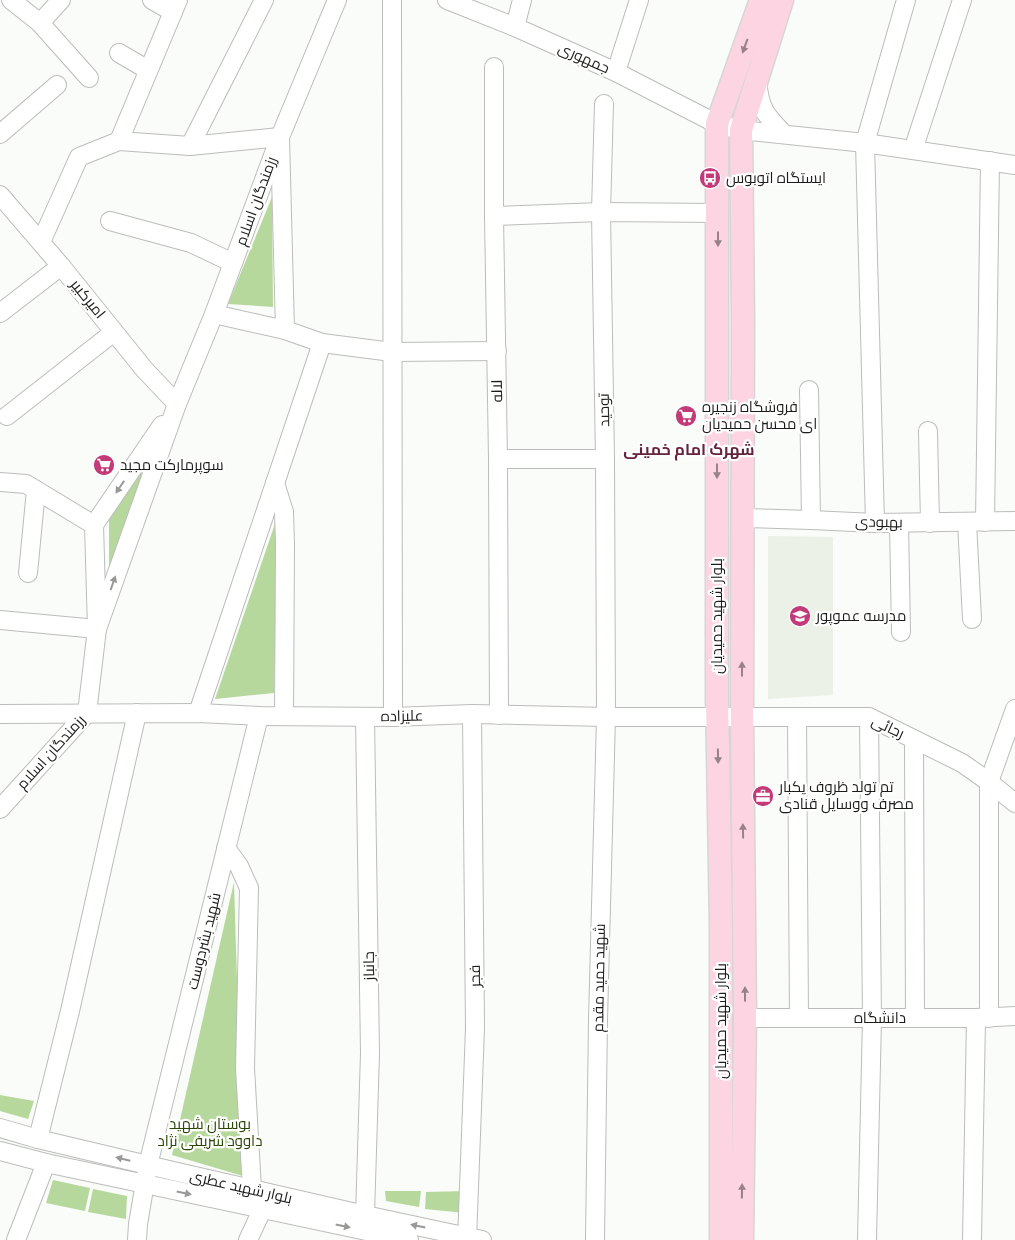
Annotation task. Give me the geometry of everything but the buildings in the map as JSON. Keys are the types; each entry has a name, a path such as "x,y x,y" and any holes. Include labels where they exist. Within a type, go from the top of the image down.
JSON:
{"main road":[{"name":"بلوار شهید حمیدیان","path":"721,1240 721,927 717,717 717,124 761,0"},
{"name":"بلوار شهید حمیدیان","path":"742,1240 745,1018 742,717 743,318 741,130 782,0"},
{"path":"718,320 743,318"},
{"path":"717,517 743,518"},
{"path":"721,927 744,925"}],"street":[{"path":"11,0 40,23 89,78"},
{"path":"40,23 61,0"},
{"path":"119,141 175,6 152,0"},
{"path":"190,146 264,0"},
{"name":"رزمندگان اسلام","path":"97,629 177,404 214,314 280,137 337,0"},
{"path":"392,0 393,717"},
{"name":"جمهوری","path":"447,0 515,27 616,72 717,124 741,130"},
{"path":"515,27 522,0"},
{"path":"616,72 639,0"},
{"path":"874,523 865,143 906,0"},
{"path":"913,150 962,0"},
{"path":"118,53 148,70"},
{"name":"لاله","path":"494,66 499,715"},
{"path":"756,82 759,99 767,117 784,134"},
{"path":"0,134 57,85"},
{"name":"توحید","path":"604,104 601,212 605,459 606,717"},
{"path":"741,130 865,143 990,161 1014,161"},
{"path":"41,242 79,157 119,141 190,146 280,137 285,330"},
{"path":"985,522 990,161"},
{"name":"امیرکبیر","path":"0,195 61,266 144,369 177,404"},
{"path":"494,216 601,212 718,213"},
{"path":"110,222 191,243 233,263"},
{"path":"0,313 61,266"},
{"path":"214,314 285,330 322,342 392,352 497,351"},
{"path":"7,416 114,332"},
{"path":"198,712 322,342"},
{"path":"809,390 811,520"},
{"name":"رزمندگان اسلام","path":"0,809 87,713 97,629 94,525 177,404"},
{"path":"928,431 930,523"},
{"path":"498,459 605,459"},
{"path":"0,482 26,484 94,525"},
{"path":"275,483 284,512 284,716"},
{"path":"28,573 36,490"},
{"name":"بهبودی","path":"743,518 874,523 1015,521"},
{"path":"967,522 972,619"},
{"path":"900,523 901,632"},
{"path":"0,620 97,629"},
{"path":"972,1240 982,1018 989,782 1015,710"},
{"name":"علیزاده","path":"0,714 198,712 259,716 365,717 472,714 606,717 742,717"},
{"path":"38,1139 70,1011 137,713"},
{"name":"فجر","path":"472,714 475,1028 472,1239"},
{"name":"شهید بشردوست","path":"145,1184 259,716"},
{"name":"جانباز","path":"365,717 370,1053 365,1215"},
{"name":"شهید حمید مقدم","path":"595,1240 598,1020 606,717"},
{"name":"رجائی","path":"742,717 869,717 962,763 1015,803"},
{"path":"798,717 799,1018"},
{"path":"867,1240 872,1018 869,717"},
{"path":"914,740 915,1018"},
{"path":"226,848 239,866 249,888 245,1068 252,1189"},
{"name":"دانشگاه","path":"745,1018 982,1018 1015,1016"},
{"name":"بلوار شهید عطری","path":"0,1128 148,1166 472,1239"},
{"name":"بلوار شهید عطری","path":"0,1151 46,1163 409,1240"},
{"path":"16,1240 46,1163"},
{"path":"137,1240 145,1184"},
{"path":"248,1240 262,1210"}],"shaded area":[{"name":"مدرسه عموپور","path":"768,536 833,537 833,695 768,699"}],"green space":[{"path":"272,197 273,307 228,304"},
{"path":"156,446 109,588 109,516"},
{"path":"278,515 274,693 215,699"},
{"name":"بوستان شهید داوود شریفی نژاد","path":"234,882 243,1176 172,1155"},
{"path":"0,1095 34,1101 28,1119 0,1111"},
{"path":"53,1180 90,1188 85,1211 46,1203"},
{"path":"93,1189 127,1196 126,1219 88,1212"},
{"path":"385,1191 421,1191 419,1207 386,1201"},
{"path":"466,1191 465,1213 425,1209 426,1192"}],"place":[{"name":"ایستگاه اتوبوس","path":"710,178"},
{"name":"فروشگاه زنجیره ای محسن حمیدیان","path":"686,416"},
{"name":"سوپرمارکت مجید","path":"104,465"},
{"name":"مدرسه عموپور","path":"800,616"},
{"name":"تم تولد ظروف یکبار مصرف ووسایل قنادی","path":"763,796"}],"district":[{"name":"شهرک امام خمینی","path":"689,449"}]}
